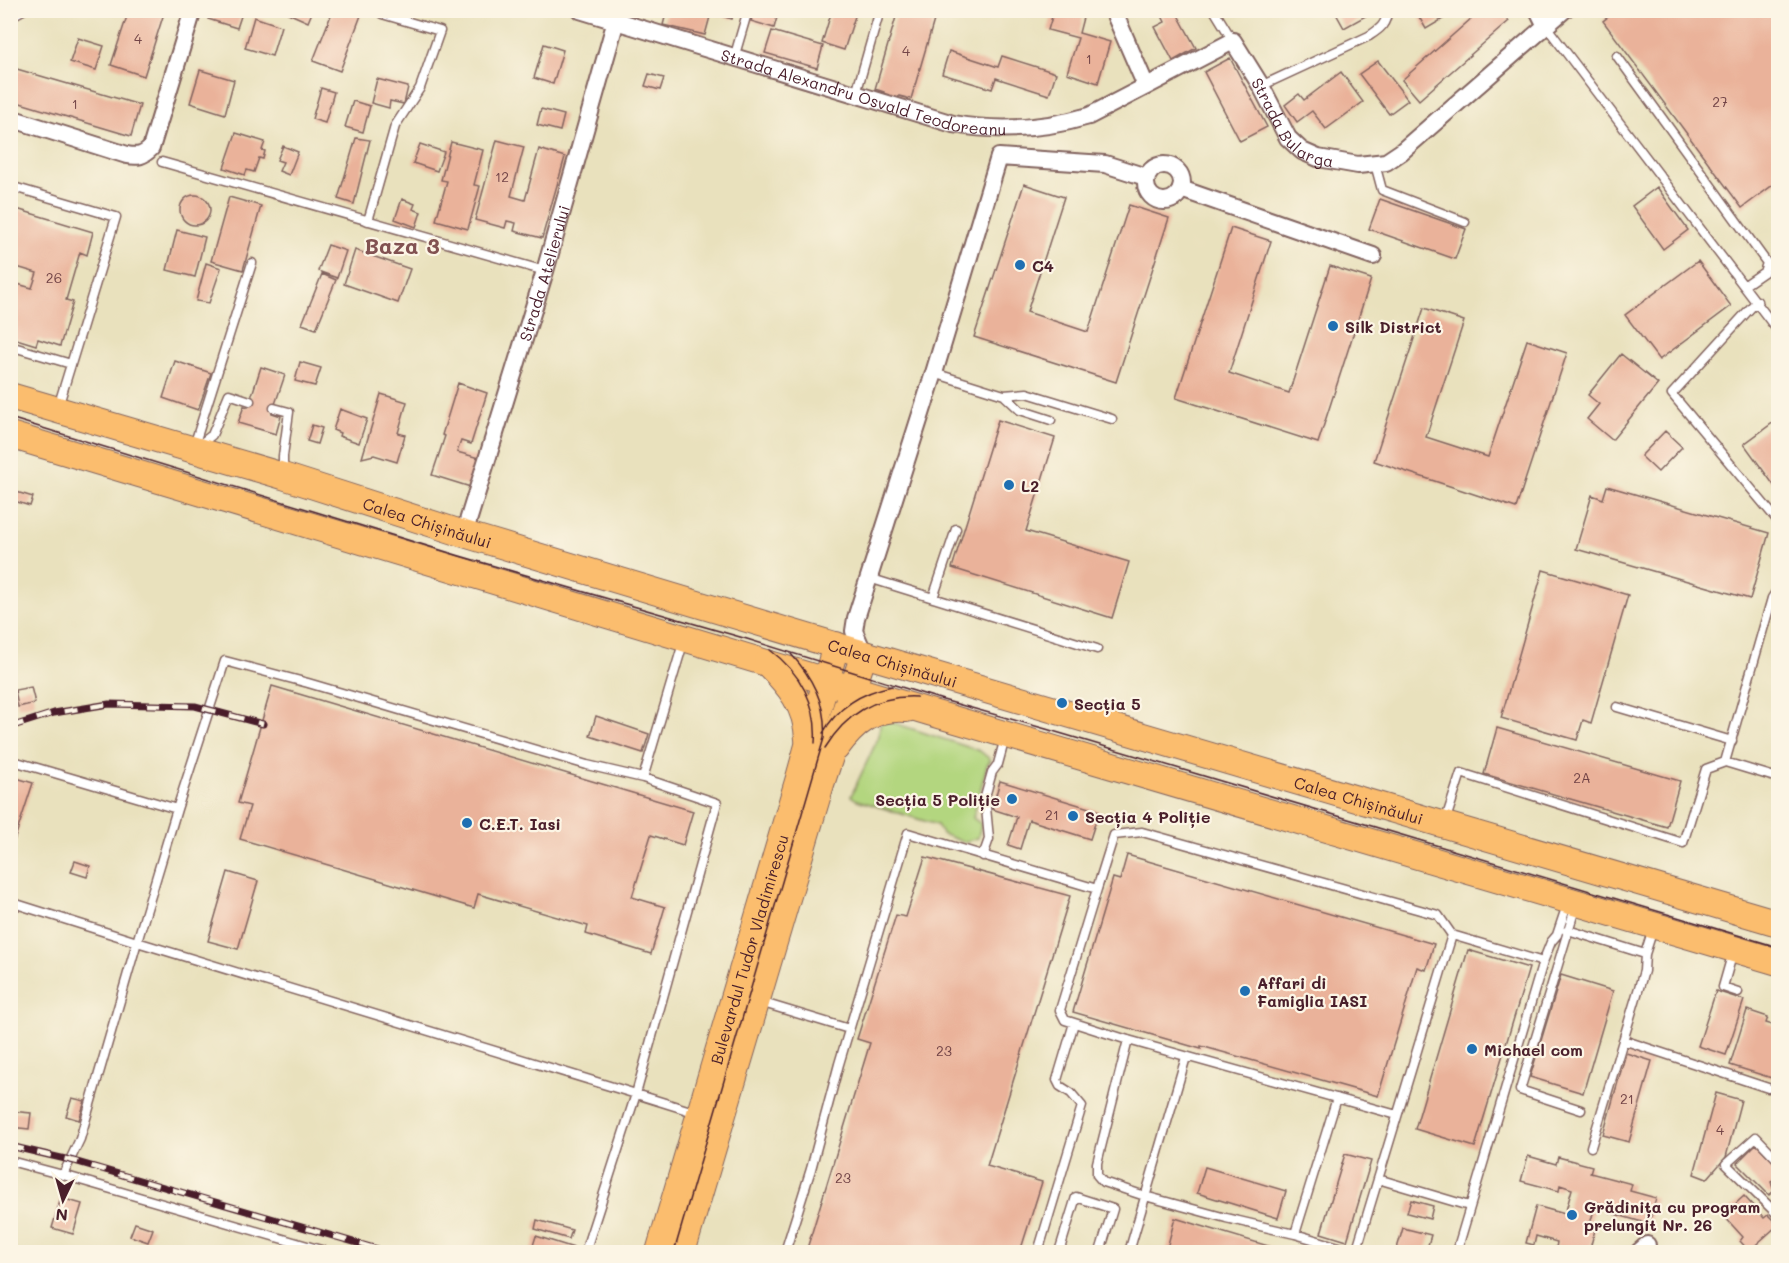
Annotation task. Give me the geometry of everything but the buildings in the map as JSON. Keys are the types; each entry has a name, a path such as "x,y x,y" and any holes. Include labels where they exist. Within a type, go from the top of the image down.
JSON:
{"main road":[{"name":"Calea Chișinăului","path":"10,396 283,476 464,534 851,643 1779,923"},
{"path":"11,439 1779,962"},
{"name":"Bulevardul Tudor Vladimirescu","path":"819,752 826,680 851,643"},
{"name":"Bulevardul Tudor Vladimirescu","path":"660,1252 710,1117 819,752 853,688 851,643"},
{"path":"764,661 793,690 807,729 819,752 879,711 894,708 929,712"},
{"name":"Bulevardul Tudor Vladimirescu","path":"682,1252 710,1117"}],"street":[{"path":"10,118 127,155 138,157 146,154 154,141 193,10"},
{"name":"Strada Alexandru Osvald Teodoreanu","path":"580,10 618,16 734,58 953,124 983,129 1005,130 1072,121 1089,116 1146,86"},
{"path":"1113,10 1146,86 1233,41"},
{"path":"1538,10 1546,26"},
{"name":"Strada Bularga","path":"1233,41 1261,86 1288,138 1302,151 1337,162 1358,165 1375,164 1386,162 1401,152 1564,10"},
{"name":"Strada Atelierului","path":"464,534 545,271 618,16"},
{"path":"851,643 999,157 1105,165 1146,177"},
{"path":"1171,166 1180,174 1181,189 1171,200 1159,201 1153,198 1146,188 1146,177 1154,167 1171,166"},
{"path":"1181,189 1373,256"}],"lane":[{"path":"10,17 22,10"},
{"path":"368,221 395,126 420,88 440,31 382,14 383,10"},
{"path":"734,58 748,10"},
{"path":"856,94 880,10"},
{"path":"1214,10 1233,41"},
{"path":"1261,86 1369,36 1387,20 1387,10"},
{"path":"1546,26 1779,331"},
{"path":"1617,56 1767,263 1764,273 1745,285"},
{"path":"162,162 545,271"},
{"path":"1375,164 1382,190 1466,222"},
{"path":"10,186 116,217 57,410"},
{"path":"193,449 252,263"},
{"path":"1757,301 1672,394 1779,520"},
{"path":"10,346 71,364"},
{"path":"934,374 1004,395 1027,393 1112,419"},
{"path":"193,449 212,435 230,394 250,401"},
{"path":"1004,395 1020,410 1051,420"},
{"path":"274,408 289,412 283,456 283,476"},
{"path":"933,598 956,529"},
{"path":"869,578 1097,649"},
{"path":"1725,762 1772,598 1779,589"},
{"path":"643,778 685,637"},
{"path":"63,1175 80,1139 177,809 225,662 308,683 587,765 643,778 717,803 636,1094 585,1252"},
{"path":"1617,707 1732,741"},
{"path":"983,856 989,839 985,797 992,772 998,764 1006,733"},
{"path":"10,760 177,809"},
{"path":"1445,824 1461,773 1683,843 1706,769 1725,762 1779,778"},
{"path":"1397,1115 1186,1057 1065,1020 1060,1010 1114,835 1142,832 1438,915 1452,935 1543,962"},
{"path":"785,1252 908,833 1097,889"},
{"path":"1573,901 1569,930 1520,1090 1581,1110"},
{"path":"1459,1244 1543,962 1573,901"},
{"path":"10,902 710,1117"},
{"path":"1591,1147 1644,972 1645,954 1654,925"},
{"path":"1557,934 1569,930 1645,954"},
{"path":"1128,1040 1097,1163 1097,1175 1103,1182 1145,1196 1356,1252 1452,935"},
{"path":"1733,949 1723,987 1738,992"},
{"path":"745,997 849,1029"},
{"path":"1038,1252 1082,1106 1071,1093 1060,1086 1057,1080 1074,1023"},
{"path":"1623,1040 1768,1088"},
{"path":"1129,1252 1186,1057"},
{"path":"1295,1234 1337,1098"},
{"path":"1777,1210 1726,1164 1756,1137 1779,1160"},
{"path":"10,1161 328,1252"},
{"path":"1378,1179 1469,1206"},
{"path":"1059,1252 1076,1197 1113,1209 1100,1252"}],"green space":[{"path":"885,720 980,751 991,760 987,765 973,818 981,824 978,838 963,842 942,834 937,825 857,800 851,796 879,736 880,725"}],"tram line":[{"path":"10,418 460,556 747,639 943,700 1778,947"},
{"path":"770,650 790,668 805,690 813,716 815,743"},
{"path":"674,1252 824,738 821,703 812,682 791,654"},
{"path":"823,733 836,715 852,702 861,696 892,686"},
{"path":"825,748 842,725 864,709 888,699 917,697"}],"railway":[{"path":"10,727 54,713 109,704 195,706 263,724"},
{"path":"10,1146 74,1161 388,1252"}],"place":[{"name":"C4","path":"1020,265"},
{"name":"Silk District","path":"1333,326"},
{"name":"L2","path":"1009,485"},
{"name":"Secția 5","path":"1062,703"},
{"name":"Secția 5 Poliție","path":"1012,799"},
{"name":"Secția 4 Poliție","path":"1073,816"},
{"name":"C.E.T. Iasi","path":"467,823"},
{"name":"Affari di Famiglia IASI","path":"1245,991"},
{"name":"Michael com","path":"1472,1049"},
{"name":"Grădinița cu program prelungit Nr. 26","path":"1572,1215"}],"district":[{"name":"Baza 3","path":"402,245"}]}
